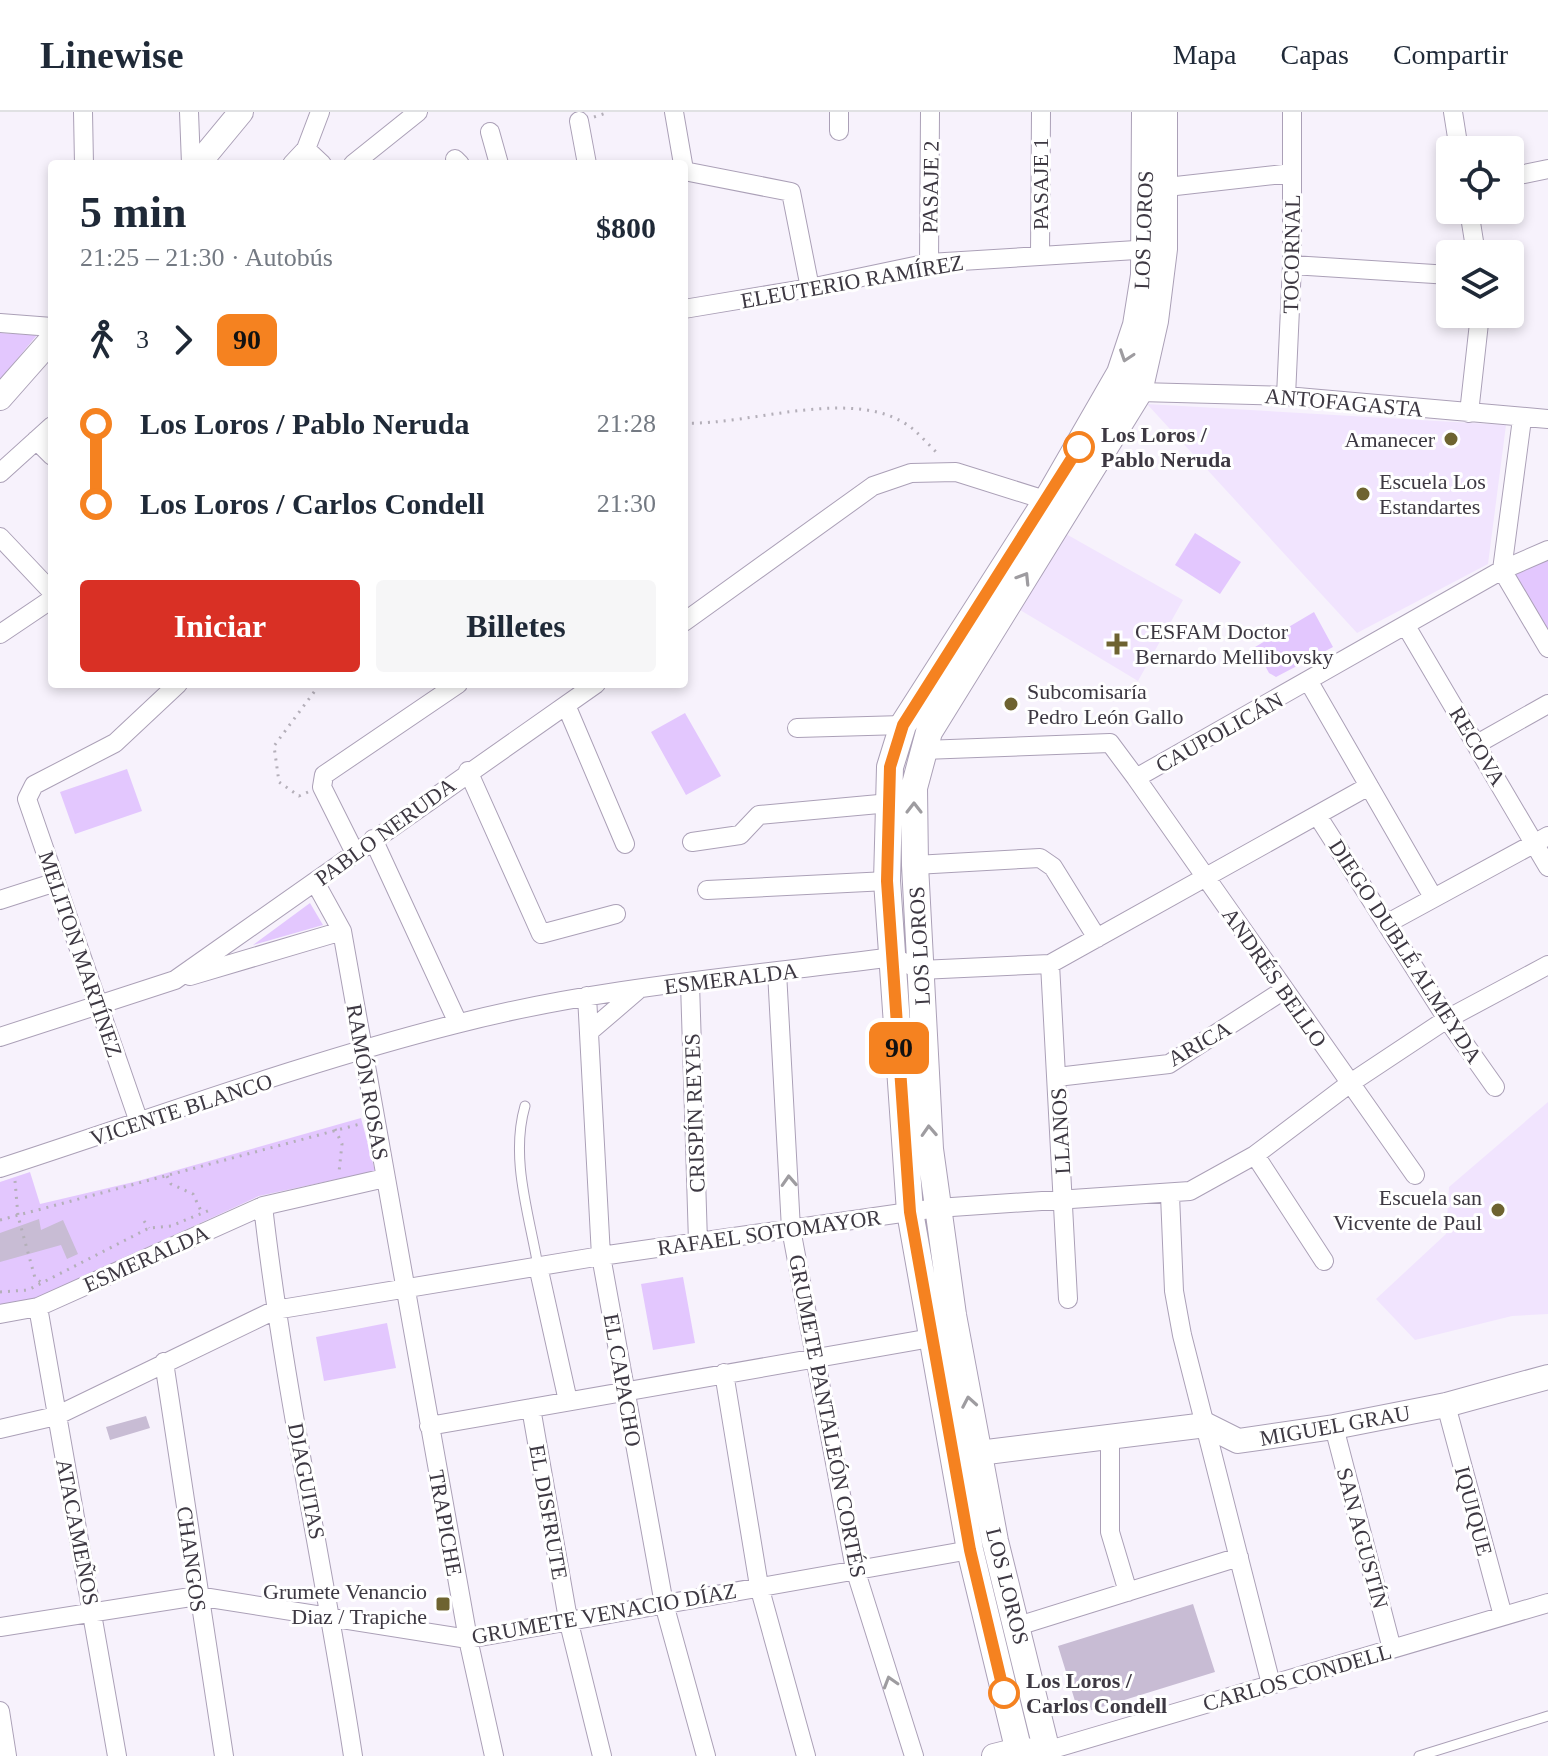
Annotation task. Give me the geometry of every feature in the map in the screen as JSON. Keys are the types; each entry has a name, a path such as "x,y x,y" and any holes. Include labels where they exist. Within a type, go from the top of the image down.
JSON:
{"main road":[{"name":"LOS LOROS","path":"1028,1754 970,1550 910,1212 887,881 890,767 903,725 1139,392 1155,321 1155,249 1145,112"},
{"name":"LOS LOROS","path":"1028,1754 1018,1626 995,1541 937,1208 920,970 914,788 929,732 1058,504 1120,373 1136,325 1167,187 1164,112"}],"street":[{"path":"83,112 84,160"},
{"path":"189,112 191,160"},
{"path":"201,160 241,112"},
{"path":"296,160 306,149 320,112"},
{"path":"358,160 418,112"},
{"path":"674,112 682,160"},
{"path":"839,112 839,131"},
{"name":"PASAJE 2","path":"929,263 930,112"},
{"name":"PASAJE 1","path":"1040,255 1041,112"},
{"name":"TOCORNAL","path":"1286,396 1292,265 1292,112"},
{"path":"1453,112 1457,136"},
{"path":"579,121 586,160"},
{"path":"490,132 498,160"},
{"path":"306,149 318,160"},
{"path":"1524,174 1548,169"},
{"path":"688,170 791,192 810,288"},
{"name":"LOS LOROS","path":"1167,187 1292,173"},
{"name":"ELEUTERIO RAMÍREZ","path":"688,308 810,288 929,263 1155,249"},
{"path":"1292,265 1436,274"},
{"path":"0,323 48,327"},
{"path":"1469,413 1478,328"},
{"path":"0,398 48,344"},
{"name":"ANTOFAGASTA","path":"1139,392 1286,396 1548,419"},
{"path":"1522,419 1502,570 1548,648"},
{"path":"0,473 48,430"},
{"path":"36,440 48,452"},
{"path":"688,619 873,486 911,473 956,472 1058,504"},
{"path":"0,537 48,588"},
{"name":"CAUPOLICÁN","path":"923,750 1110,743 1136,778 1502,570 1546,550"},
{"path":"0,634 48,602"},
{"name":"RECOVA","path":"1406,626 1477,744 1542,840 1548,867"},
{"path":"1309,682 1433,897"},
{"name":"MELITON MARTÍNEZ","path":"139,1122 27,799 34,785 115,743 174,688"},
{"path":"355,853 322,787 324,775 452,688"},
{"name":"PABLO NERUDA","path":"175,980 468,771 590,688"},
{"path":"1477,744 1548,704"},
{"path":"566,705 625,844"},
{"path":"797,728 903,725"},
{"path":"468,771 541,934 616,914"},
{"name":"ANDRÉS BELLO","path":"1136,778 1415,1175"},
{"path":"893,957 920,970 1050,964 1369,786"},
{"path":"692,842 740,835 759,815 890,803"},
{"name":"DIEGO DUBLÉ ALMEYDA","path":"1317,815 1447,1019 1495,1087"},
{"path":"373,839 458,1023"},
{"path":"1388,923 1542,840"},
{"path":"915,865 1040,858 1053,867 1097,938"},
{"path":"707,890 887,881"},
{"path":"0,900 56,882"},
{"name":"RAMÓN ROSAS","path":"315,882 342,931 405,1288"},
{"name":"PABLO NERUDA","path":"0,1037 175,980 342,931"},
{"name":"ESMERALDA","path":"362,1050 458,1023 587,996 893,957"},
{"name":"LLANOS","path":"1050,964 1068,1299"},
{"name":"RAFAEL SOTOMAYOR","path":"0,1429 56,1416 275,1310 601,1256 937,1208 1063,1197 1170,1195 1190,1191 1255,1155 1349,1084 1447,1019 1548,965"},
{"name":"GRUMETE PANTALEÓN CORTÉS","path":"777,972 791,1229 855,1569 914,1756"},
{"name":"CRISPÍN REYES","path":"690,983 698,1242"},
{"path":"589,1032 639,990"},
{"name":"ARICA","path":"1057,1077 1169,1064 1284,990"},
{"name":"EL CAPACHO","path":"587,996 601,1256 664,1604 706,1756"},
{"name":"VICENTE BLANCO","path":"7,1165 362,1050"},
{"path":"1255,1155 1324,1261"},
{"name":"ESMERALDA","path":"0,1314 38,1307 263,1206 385,1178"},
{"path":"1170,1195 1174,1291 1271,1684"},
{"name":"DIAGUITAS","path":"263,1206 275,1310 332,1618 353,1756"},
{"path":"538,1266 568,1401"},
{"name":"TRAPICHE","path":"405,1288 468,1639 494,1756"},
{"name":"ATACAMEÑOS","path":"38,1307 117,1756"},
{"path":"429,1426 931,1338"},
{"name":"CHANGOS","path":"164,1362 197,1596 224,1756"},
{"path":"724,1373 759,1586 806,1756"},
{"name":"MIGUEL GRAU","path":"1206,1425 1238,1441 1334,1427 1446,1405 1548,1377"},
{"name":"IQUIQUE","path":"1446,1405 1503,1616"},
{"name":"EL DISFRUTE","path":"531,1408 568,1619 602,1756"},
{"path":"979,1453 1206,1425"},
{"name":"SAN AGUSTÍN","path":"1334,1427 1392,1649"},
{"path":"1110,1439 1110,1532 1128,1592"},
{"name":"GRUMETE VENACIO DÍAZ","path":"0,1627 197,1596 468,1639 970,1550"},
{"path":"1018,1626 1239,1557"},
{"name":"CARLOS CONDELL","path":"1028,1754 1548,1603"},
{"path":"0,1711 7,1756"}],"lane":[{"path":"525,1106 518,1130 519,1161 538,1266"},
{"path":"1419,1756 1548,1716"}],"path":[{"path":"688,423 717,425 816,409 860,407 911,427 956,472"},
{"path":"316,688 300,706 274,746 279,782 299,796 322,787"},
{"path":"0,1220 375,1120"},
{"path":"335,1129 342,1144 339,1176"},
{"path":"7,1165 35,1278 42,1283"},
{"path":"167,1176 171,1184 193,1194 202,1213"},
{"path":"144,1221 149,1228"}],"shaded area":[{"path":"0,333 37,335 0,380"},
{"name":"Escuela Los Estandartes","path":"1147,404 1506,425 1488,564 1357,633"},
{"path":"1195,533 1241,562 1220,594 1175,565"},
{"name":"CESFAM Doctor Bernardo Mellibovsky","path":"1066,534 1183,600 1138,681 1015,607"},
{"path":"1548,556 1548,640 1510,575"},
{"path":"1314,612 1333,647 1276,677 1269,673 1255,647"},
{"path":"685,713 721,776 686,795 651,732"},
{"path":"127,769 142,811 75,834 60,792"},
{"path":"310,903 323,925 253,945"},
{"name":"Escuela san Vicvente de Paul","path":"1548,1102 1548,1314 1512,1316 1415,1340 1376,1299 1446,1234 1449,1187"},
{"path":"361,1118 375,1171 259,1196 26,1303 0,1308 0,1182 30,1172 40,1204 138,1181"},
{"path":"683,1277 695,1343 653,1350 641,1284"},
{"path":"387,1323 396,1368 324,1381 316,1337"}],"building":[{"path":"39,1219 41,1230 63,1220 78,1254 67,1259 61,1245 0,1262 0,1233"},
{"path":"146,1416 150,1428 110,1440 106,1427"},
{"path":"1193,1604 1215,1672 1079,1714 1058,1646"}],"bus line":[{"name":"90","path":"1004,1693 970,1550 910,1212 887,881 890,767 903,725 1079,447"}],"place":[{"name":"Amanecer","path":"1451,439"},
{"name":"Los Loros / Pablo Neruda","path":"1079,447"},
{"name":"Escuela Los Estandartes","path":"1363,494"},
{"name":"CESFAM Doctor Bernardo Mellibovsky","path":"1117,644"},
{"name":"Subcomisaría Pedro León Gallo","path":"1011,704"},
{"name":"Escuela san Vicvente de Paul","path":"1498,1210"},
{"name":"Grumete Venancio Diaz / Trapiche","path":"443,1604"},
{"name":"Los Loros / Carlos Condell","path":"1004,1693"}]}
